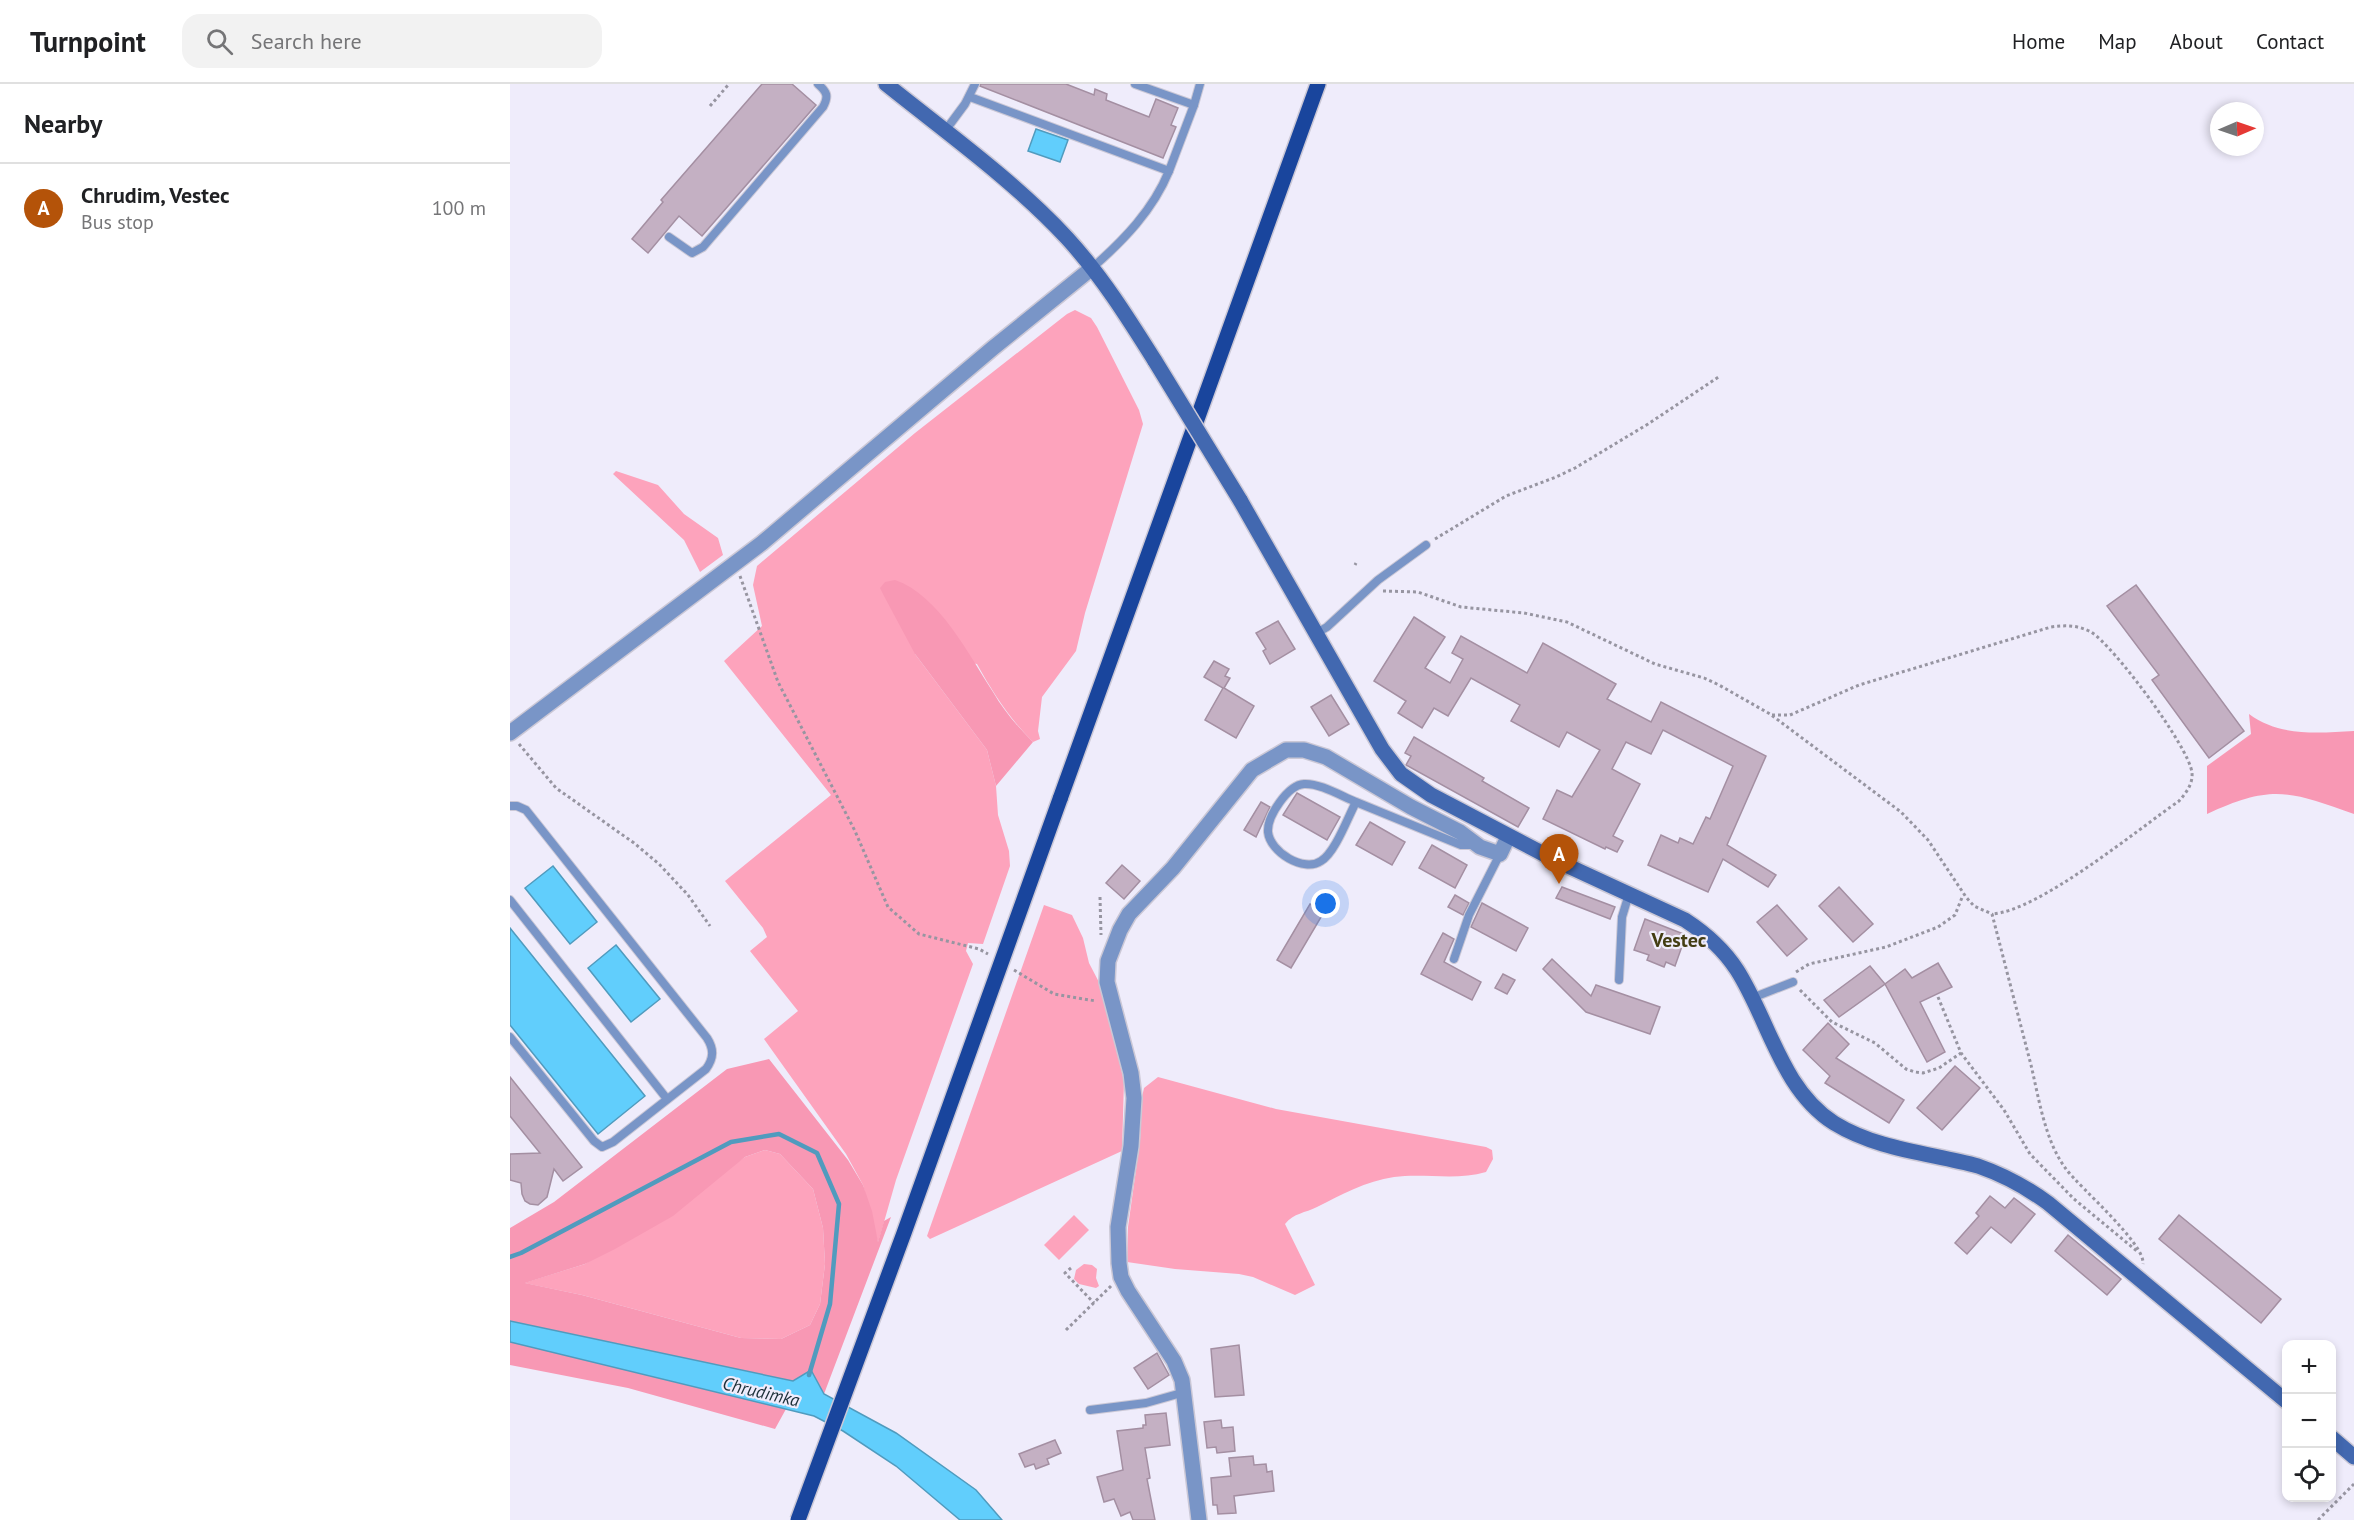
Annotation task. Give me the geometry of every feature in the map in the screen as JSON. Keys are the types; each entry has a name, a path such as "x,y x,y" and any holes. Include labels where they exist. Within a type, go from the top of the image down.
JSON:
{"main road":[{"path":"798,1520 904,1233 1318,84"}],"street":[{"path":"886,84 1043,214 1092,268 1155,361 1240,500 1382,749 1401,774 1431,795 1508,837 1685,920 1708,936 1730,961 1752,998 1791,1076 1816,1109 1833,1121 1874,1142 1978,1166 2009,1179 2038,1196 2282,1398"},
{"path":"514,737 735,563 1092,268"},
{"path":"1199,1520 1185,1392 1179,1371 1134,1303 1121,1277 1118,1227 1131,1146 1134,1098 1131,1073 1107,982 1108,961 1119,930 1129,914 1173,868 1252,770 1277,754 1293,749 1311,751 1326,757 1411,807 1460,832 1476,845 1500,854 1508,837"},
{"path":"2336,1442 2354,1457"}],"lane":[{"path":"669,237 692,254 703,247 824,107 828,97 818,84"},
{"path":"945,131 970,97 975,84"},
{"path":"1135,84 1194,105"},
{"path":"1092,268 1148,210 1161,189 1200,84"},
{"path":"970,97 1169,171"},
{"path":"1315,634 1327,627 1398,564 1426,545"},
{"path":"1356,802 1329,853 1318,864 1309,865 1294,860 1277,849 1269,837 1268,830 1271,820 1283,798 1294,786 1309,784 1356,802 1461,845 1476,845"},
{"path":"510,806 526,810 711,1045 712,1057 706,1069 613,1142 602,1147 594,1141 510,1037"},
{"path":"1454,959 1469,915 1500,854"},
{"path":"1619,980 1622,917 1629,894"},
{"path":"510,900 667,1099"},
{"path":"1752,998 1793,982"},
{"path":"1090,1410 1146,1403 1185,1392"}],"path":[{"path":"710,106 729,84"},
{"path":"1426,545 1506,496 1575,468 1648,424 1720,376"},
{"path":"735,563 778,682 855,831 888,907 919,934 979,949 988,955"},
{"path":"1360,596 1385,590 1406,590 1461,607 1524,613 1567,622 1655,664 1704,678 1770,714 1900,812 1928,840 1963,895 1974,906 1992,914 2004,913 2030,902 2080,872 2179,801 2190,784 2192,775 2187,755 2131,675 2099,638 2078,627 2065,625 2051,627 1859,685 1790,715 1770,714"},
{"path":"514,737 556,788 634,843 659,864 677,883 710,926"},
{"path":"1962,1053 1939,1068 1923,1073 1906,1069 1875,1043 1832,1022 1793,982 1793,976 1798,969 1809,964 1886,947 1938,927 1955,915 1963,895"},
{"path":"1992,914 2042,1110 2058,1155 2067,1170 2114,1220 2141,1255 2144,1263 2136,1276"},
{"path":"1007,966 1054,994 1111,1004"},
{"path":"1938,997 1962,1053 1991,1090 2030,1154 2074,1198 2141,1255"},
{"path":"1071,1268 1065,1273 1094,1303"},
{"path":"1066,1330 1121,1277"},
{"path":"2318,1520 2354,1484"}],"shaded area":[{"path":"1075,310 1091,318 1097,327 1139,410 1143,424 1085,613 1076,651 1042,697 1038,731 1040,739 1033,742 1009,715 977,664 915,654 987,750 996,786 998,815 1009,851 1010,866 983,944 968,943 966,951 973,964 896,1180 878,1243 863,1185 846,1154 764,1039 798,1011 750,951 767,937 763,928 725,881 831,795 724,661 762,626 753,585 757,566 915,433"},
{"path":"616,471 658,485 684,514 718,538 723,555 700,572 684,540 613,474"},
{"path":"895,580 911,588 939,612 963,644 1002,706 1033,742 996,786 987,750 915,654 880,588 885,582"},
{"path":"2249,714 2273,727 2286,730 2313,733 2354,731 2354,814 2313,800 2280,794 2248,798 2207,814 2207,766 2251,734"},
{"path":"1044,905 1072,915 1083,938 1089,963 1102,988 1124,1081 1122,1151 930,1239 927,1236"},
{"path":"769,1059 848,1160 863,1185 872,1211 878,1242 884,1221 891,1217 824,1394 793,1381 510,1321 510,1228 554,1202 727,1069","holes":["765,1150 780,1154 813,1189 823,1228 825,1264 820,1304 810,1325 781,1339 741,1338 582,1295 525,1283 585,1264 673,1216 745,1157"]},
{"path":"1158,1077 1276,1109 1486,1147 1492,1150 1493,1159 1486,1172 1475,1175 1406,1176 1374,1182 1292,1218 1285,1224 1315,1285 1295,1295 1253,1277 1239,1274 1175,1269 1127,1262 1128,1227 1140,1141 1142,1097 1144,1088"},
{"path":"765,1150 780,1154 813,1189 823,1228 825,1264 820,1304 810,1325 781,1339 741,1338 582,1295 524,1283 585,1264 745,1157"},
{"path":"1074,1215 1089,1230 1059,1260 1044,1245"},
{"path":"1084,1264 1092,1265 1097,1269 1096,1278 1099,1286 1096,1288 1079,1284 1074,1279 1076,1270"},
{"path":"510,1342 786,1409 775,1429 628,1388 510,1365"}],"water":[{"path":"1036,129 1068,140 1060,162 1028,151"},
{"path":"553,866 597,922 570,944 525,888"},
{"path":"510,928 645,1096 598,1134 510,1025"},
{"path":"616,945 660,999 631,1022 588,968"},
{"name":"Chrudimka","path":"510,1321 793,1381 811,1370 824,1394 896,1433 976,1490 1002,1520 960,1520 896,1466 843,1431 814,1416 510,1342"}],"building":[{"path":"762,84 792,84 816,105 702,236 679,216 648,253 632,239 663,202 661,200"},
{"path":"981,84 1066,84 1094,95 1095,89 1107,94 1106,100 1149,117 1156,99 1178,108 1171,125 1176,127 1163,158 980,86"},
{"path":"2136,585 2244,731 2209,758 2152,680 2159,675 2107,606"},
{"path":"1414,617 1445,637 1425,668 1450,683 1463,659 1452,653 1461,636 1527,673 1543,643 1616,684 1607,699 1651,722 1661,702 1766,756 1727,845 1776,875 1768,887 1723,859 1708,892 1648,865 1661,835 1678,843 1680,838 1693,844 1706,817 1710,819 1733,766 1663,730 1651,754 1626,742 1612,769 1640,784 1613,836 1623,841 1617,852 1606,847 1605,849 1543,819 1557,790 1572,797 1600,750 1567,732 1559,747 1511,721 1520,705 1471,678 1448,716 1434,708 1422,728 1398,713 1406,701 1374,681"},
{"path":"1278,621 1295,649 1270,664 1263,651 1266,649 1256,633"},
{"path":"1214,661 1229,669 1225,676 1230,678 1224,688 1254,706 1236,738 1205,720 1223,688 1204,677"},
{"path":"1331,695 1349,724 1329,736 1311,707"},
{"path":"1414,737 1484,778 1482,781 1529,808 1518,827 1406,765 1411,756 1405,753"},
{"path":"1297,793 1340,817 1327,840 1283,815"},
{"path":"1261,802 1270,807 1256,837 1244,830"},
{"path":"1370,822 1405,842 1392,865 1356,845"},
{"path":"1432,845 1467,865 1455,888 1419,868"},
{"path":"1122,865 1140,881 1124,899 1106,883"},
{"path":"1562,887 1615,907 1610,919 1556,898"},
{"path":"1839,887 1873,924 1853,942 1819,906"},
{"path":"1455,895 1469,903 1463,915 1448,907"},
{"path":"1482,903 1528,928 1516,951 1471,927"},
{"path":"1310,904 1324,912 1291,968 1277,960"},
{"path":"1777,905 1807,939 1787,956 1757,922"},
{"path":"1645,919 1686,935 1675,966 1666,962 1664,967 1647,960 1649,955 1634,950"},
{"path":"1443,933 1454,939 1444,962 1481,982 1472,1000 1421,974"},
{"path":"1552,959 1591,996 1596,985 1660,1007 1650,1034 1586,1012 1543,969"},
{"path":"1938,963 1952,987 1920,1002 1945,1052 1927,1062 1885,984 1905,969 1912,978"},
{"path":"1870,966 1885,984 1839,1017 1824,1000"},
{"path":"1503,974 1515,980 1507,994 1495,988"},
{"path":"1828,1023 1849,1044 1836,1058 1904,1100 1889,1123 1825,1083 1830,1076 1803,1050"},
{"path":"1955,1066 1980,1088 1942,1130 1917,1108"},
{"path":"510,1077 582,1167 563,1181 554,1169 547,1197 538,1205 525,1201 521,1183 510,1180 510,1154 540,1153 510,1116"},
{"path":"1990,1196 2005,1208 2014,1198 2035,1214 2011,1243 1991,1227 1967,1254 1955,1243 1979,1216 1976,1213"},
{"path":"2179,1215 2281,1299 2261,1323 2159,1239"},
{"path":"2068,1235 2121,1279 2107,1295 2055,1251"},
{"path":"1239,1345 1244,1395 1215,1397 1211,1349"},
{"path":"1157,1353 1169,1375 1148,1389 1134,1368"},
{"path":"1166,1413 1170,1445 1145,1448 1150,1478 1147,1479 1155,1520 1133,1520 1130,1512 1121,1516 1114,1499 1104,1502 1097,1477 1123,1470 1117,1431 1143,1428 1143,1425 1146,1425 1145,1415"},
{"path":"1221,1420 1222,1428 1233,1427 1235,1451 1217,1453 1216,1447 1207,1448 1204,1422"},
{"path":"1055,1440 1061,1453 1047,1459 1049,1464 1036,1469 1034,1464 1025,1467 1019,1454"},
{"path":"1253,1456 1254,1465 1266,1464 1267,1472 1272,1471 1274,1491 1234,1496 1236,1513 1218,1514 1217,1505 1213,1505 1211,1478 1231,1476 1229,1458"}],"waterway":[{"path":"510,1257 731,1142 779,1134 817,1153 839,1204 830,1304 809,1375"}],"place":[{"name":"Chrudim, Vestec","path":"1559,884"}],"district":[{"name":"Vestec","path":"1679,940"}]}
